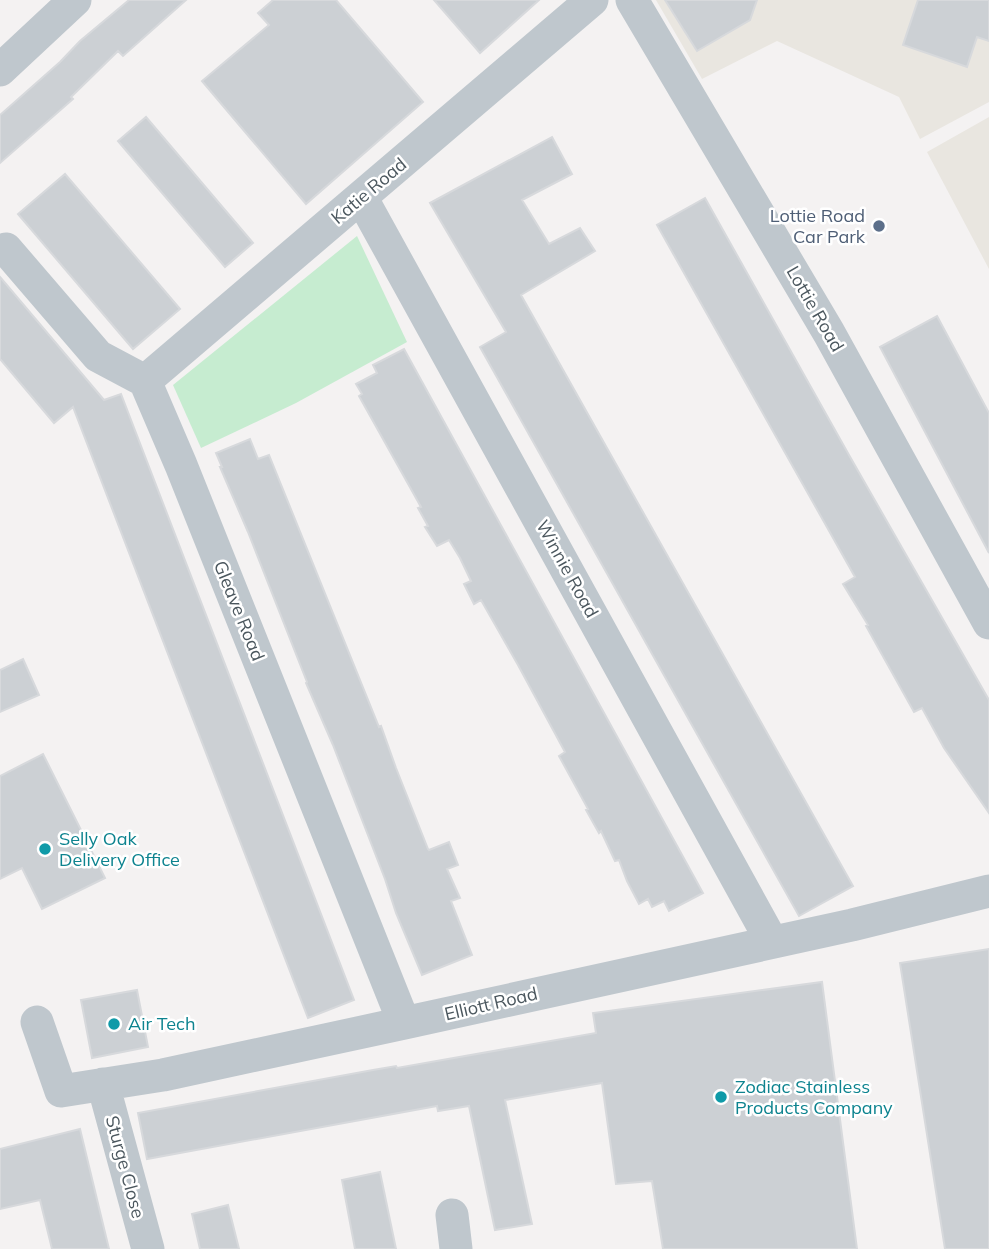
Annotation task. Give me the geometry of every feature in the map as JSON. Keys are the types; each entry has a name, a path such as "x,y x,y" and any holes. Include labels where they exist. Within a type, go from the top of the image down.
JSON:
{"street":[{"name":"Katie Road","path":"145,381 592,0"},
{"name":"Lottie Road","path":"632,0 829,332 989,623"},
{"path":"0,70 67,2"},
{"name":"Winnie Road","path":"361,197 772,942"},
{"path":"6,249 98,356 145,381"},
{"name":"Gleave Road","path":"145,381 404,1023"},
{"name":"Elliott Road","path":"37,1022 61,1091 163,1075 852,925 989,891"},
{"name":"Sturge Close","path":"103,1084 148,1249"},
{"path":"452,1215 456,1249"}],"shaded area":[{"path":"656,0 989,0 989,102 920,139 899,97 777,41 702,79"},
{"path":"989,117 989,269 927,152"}],"green space":[{"path":"357,236 407,342 296,403 201,448 173,385"}],"building":[{"path":"129,0 186,0 123,56 118,51 71,97 73,99 0,163 0,115"},
{"path":"273,0 336,0 423,102 306,204 202,81 269,25 258,13"},
{"path":"434,0 539,0 480,53"},
{"path":"665,0 757,0 750,20 697,51"},
{"path":"918,0 989,0 989,41 977,37 967,67 903,45"},
{"path":"146,117 253,243 225,267 118,141"},
{"path":"552,137 572,174 522,200 549,244 580,228 595,251 521,295 853,886 799,916 480,347 506,332 430,203"},
{"path":"65,174 180,309 133,349 18,214"},
{"path":"705,198 989,700 989,813 944,748 922,708 914,712 843,584 855,577 657,225"},
{"path":"0,277 104,400 121,394 354,1000 308,1018 73,407 54,423 0,359"},
{"path":"937,316 989,413 989,553 880,347"},
{"path":"404,349 703,893 669,911 664,901 652,907 648,899 639,904 619,860 615,861 601,831 599,833 586,810 588,809 559,756 565,752 518,665 481,600 474,604 464,584 471,581 460,558 449,540 437,546 425,527 428,526 418,508 421,507 359,396 362,394 356,384 377,373 373,365"},
{"path":"250,439 258,459 269,455 379,727 381,726 428,849 449,842 458,865 447,869 460,898 451,901 472,955 422,975 333,745 220,467 216,453"},
{"path":"23,659 39,695 0,712 0,670"},
{"name":"Selly Oak Delivery Office","path":"43,754 105,878 42,909 22,868 0,879 0,776"},
{"path":"989,949 989,1249 945,1249 900,963"},
{"name":"Zodiac Stainless Products Company","path":"822,982 857,1249 663,1249 652,1181 616,1184 602,1083 505,1100 532,1224 495,1230 469,1106 438,1111 437,1106 147,1159 138,1113 596,1033 593,1013"},
{"name":"Air Tech","path":"137,990 148,1047 92,1058 81,1000"},
{"path":"80,1129 109,1249 52,1249 40,1200 0,1209 0,1149"},
{"path":"380,1172 396,1249 355,1249 342,1180"},
{"path":"228,1205 239,1249 200,1249 192,1214"}],"place":[{"name":"Lottie Road Car Park","path":"879,226"},
{"name":"Selly Oak Delivery Office","path":"45,849"},
{"name":"Air Tech","path":"114,1024"},
{"name":"Zodiac Stainless Products Company","path":"721,1097"}]}
